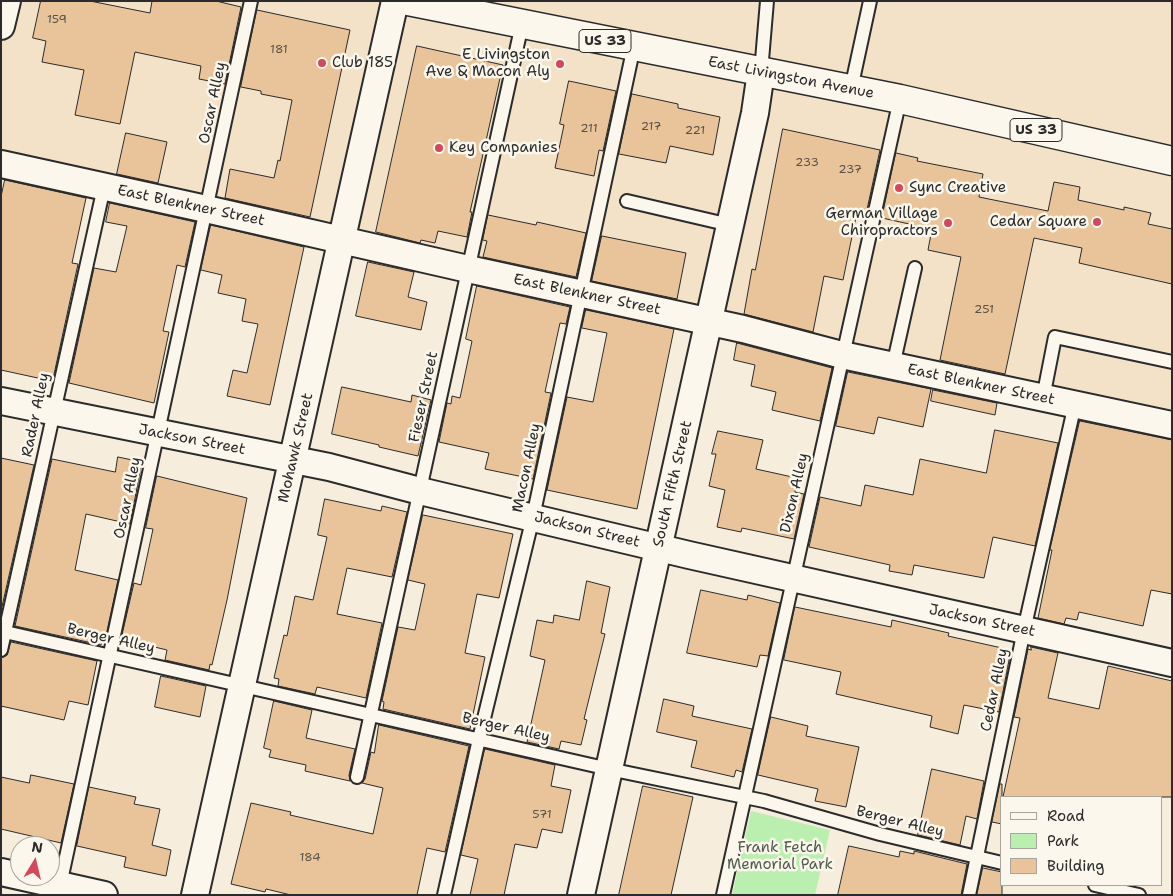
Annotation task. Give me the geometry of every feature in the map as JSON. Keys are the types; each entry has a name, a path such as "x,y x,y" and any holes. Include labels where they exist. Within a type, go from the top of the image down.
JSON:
{"main road":[{"name":"East Livingston Avenue","path":"408,1 450,5 522,24 900,99 1172,161"}],"street":[{"path":"1,26 7,1"},
{"name":"Mohawk Street","path":"195,895 394,1"},
{"name":"South Fifth Street","path":"581,895 755,113 761,72"},
{"name":"East Blenkner Street","path":"1,164 743,329 842,355 1172,425"},
{"name":"Jackson Street","path":"1,401 293,460 658,548 1172,663"},
{"path":"60,885 104,895"}],"lane":[{"name":"Oscar Alley","path":"60,885 251,1"},
{"path":"761,72 767,1"},
{"path":"851,89 870,1"},
{"name":"Fieser Street","path":"357,777 522,24"},
{"name":"Macon Alley","path":"444,895 479,738 533,517 634,46"},
{"name":"Dixon Alley","path":"724,895 900,99"},
{"name":"Rader Alley","path":"1,650 3,631 104,187"},
{"path":"627,200 730,225"},
{"path":"893,366 915,268"},
{"path":"1043,398 1055,337 1172,362"},
{"name":"Cedar Alley","path":"970,895 1024,630 1075,404"},
{"name":"Berger Alley","path":"3,631 609,769 745,797 880,834 1000,863"},
{"path":"1099,886 1138,895"}],"shaded area":[{"path":"1,1 1172,1 1172,419 1,163"}],"green space":[{"name":"Frank Fetch Memorial Park","path":"751,811 830,830 815,895 732,895"}],"building":[{"path":"41,1 90,1 150,13 152,1 216,1 241,7 225,84 199,79 201,66 135,52 120,124 75,115 84,70 42,62 46,41 33,38"},
{"path":"257,10 350,30 310,217 225,198 230,169 274,178 278,160 280,161 292,100 261,94 261,91 241,87"},
{"name":"Key Companies","path":"417,46 503,65 470,212 472,212 467,237 438,231 435,243 421,240 420,243 376,232"},
{"path":"569,81 616,91 603,151 599,150 594,176 555,168 564,125 560,124"},
{"path":"632,94 678,104 678,108 720,117 713,155 670,146 666,163 619,154"},
{"path":"783,129 880,150 866,214 857,212 843,280 824,276 813,332 744,314 752,269 755,270"},
{"path":"126,133 167,142 158,183 117,174"},
{"path":"896,153 918,158 917,161 983,174 979,197 1048,211 1054,182 1080,187 1078,200 1124,210 1124,207 1151,213 1148,224 1172,229 1172,284 1079,263 1082,248 1034,238 1005,374 940,360 961,257 928,250 932,229 882,218"},
{"path":"5,180 86,198 72,263 78,264 53,379 48,378 47,380 1,370 1,197"},
{"path":"110,203 195,222 185,267 177,265 163,331 169,332 154,403 69,383 94,268 116,272 127,226 106,222"},
{"path":"488,215 536,225 537,222 586,233 576,277 483,257 487,241 483,240"},
{"path":"211,225 304,247 270,405 227,396 233,370 247,373 258,324 242,321 246,299 218,293 222,275 201,270"},
{"path":"602,236 686,253 677,299 592,281"},
{"path":"368,262 414,272 408,297 427,302 421,330 356,316"},
{"path":"477,286 570,307 566,324 560,323 545,392 551,393 533,479 485,469 489,453 439,442 447,403 451,404 452,396 460,398 472,341 466,339"},
{"path":"586,310 674,329 637,509 547,490 567,397 593,402 607,333 582,328"},
{"path":"737,343 832,368 820,421 772,410 776,392 751,386 755,365 734,360"},
{"path":"848,372 931,389 923,427 878,417 874,434 836,426"},
{"path":"342,387 411,402 412,395 431,400 418,456 332,434"},
{"path":"933,390 997,403 995,415 931,401"},
{"path":"1080,421 1172,440 1172,594 1151,590 1143,626 1079,612 1077,620 1066,618 1064,624 1038,618 1052,550 1050,550"},
{"path":"995,430 1058,443 1035,546 993,537 984,578 914,565 912,575 889,571 890,565 809,547 820,497 861,506 865,485 913,495 920,459 986,473"},
{"path":"718,431 763,440 756,469 797,478 795,492 804,494 794,539 742,528 741,532 717,527 725,490 709,486 716,454 712,454"},
{"path":"118,457 142,462 130,524 86,514 75,570 118,580 106,636 104,635 101,645 15,626 52,459 115,472"},
{"path":"1,458 34,465 1,611"},
{"path":"157,476 247,498 227,600 212,665 210,664 209,670 165,660 167,650 121,639 134,583 141,585 153,529 146,528"},
{"path":"325,499 381,511 382,506 407,512 392,577 347,568 337,614 382,623 366,698 317,687 315,694 278,686 279,679 274,678 284,635 287,636 295,596 313,600 327,537 318,535"},
{"path":"423,515 513,534 499,598 477,594 465,653 485,657 470,729 383,709 384,702 382,701 398,627 415,630 425,584 408,580"},
{"path":"587,581 610,587 601,633 605,634 584,719 587,720 581,745 561,741 559,749 527,742 545,660 530,656 537,620 553,623 554,615 579,620"},
{"path":"701,590 747,600 748,595 780,603 768,656 760,655 757,667 687,653"},
{"path":"795,607 891,627 892,620 949,633 948,636 1011,650 999,712 964,705 958,734 930,727 932,716 836,694 841,672 784,660"},
{"path":"11,642 97,661 88,705 69,701 64,720 1,706 1,658 7,655"},
{"path":"1031,647 1058,653 1048,698 1099,709 1108,666 1172,681 1172,797 1003,796 1020,718 1014,717 1028,649 1031,650"},
{"path":"161,676 206,686 200,717 155,707"},
{"path":"664,699 694,706 692,716 752,729 742,772 736,770 734,777 691,767 697,741 657,732"},
{"path":"274,701 312,710 306,738 355,749 349,775 350,781 305,771 306,765 269,757 271,750 264,748"},
{"path":"771,717 808,726 806,736 859,747 846,807 815,801 818,789 758,775"},
{"path":"379,725 469,746 445,852 427,848 417,895 291,895 266,889 265,892 231,884 251,803 291,812 290,815 373,834 383,788 362,783 365,779 371,752 374,753"},
{"path":"485,749 555,765 551,786 571,790 562,833 542,829 537,848 515,844 504,895 470,895 478,859 461,855"},
{"path":"932,769 984,781 977,819 966,816 960,845 918,835"},
{"path":"31,775 74,784 61,843 60,836 31,836 1,829 1,777 29,783"},
{"path":"1000,784 1002,784 1000,824 992,822"},
{"path":"643,786 693,797 671,895 619,895"},
{"path":"89,787 136,797 134,804 160,809 152,845 171,850 166,876 124,867 126,857 77,846"},
{"path":"849,846 899,857 900,851 914,854 914,851 967,864 961,895 838,895"},
{"path":"983,868 1000,872 1002,895 977,895"}],"place":[{"name":"Club 185","path":"322,63"},
{"name":"E Livingston Ave & Macon Aly","path":"560,64"},
{"name":"Key Companies","path":"439,148"},
{"name":"Sync Creative","path":"899,188"},
{"name":"Cedar Square","path":"1097,222"},
{"name":"German Village Chiropractors","path":"948,223"}]}
